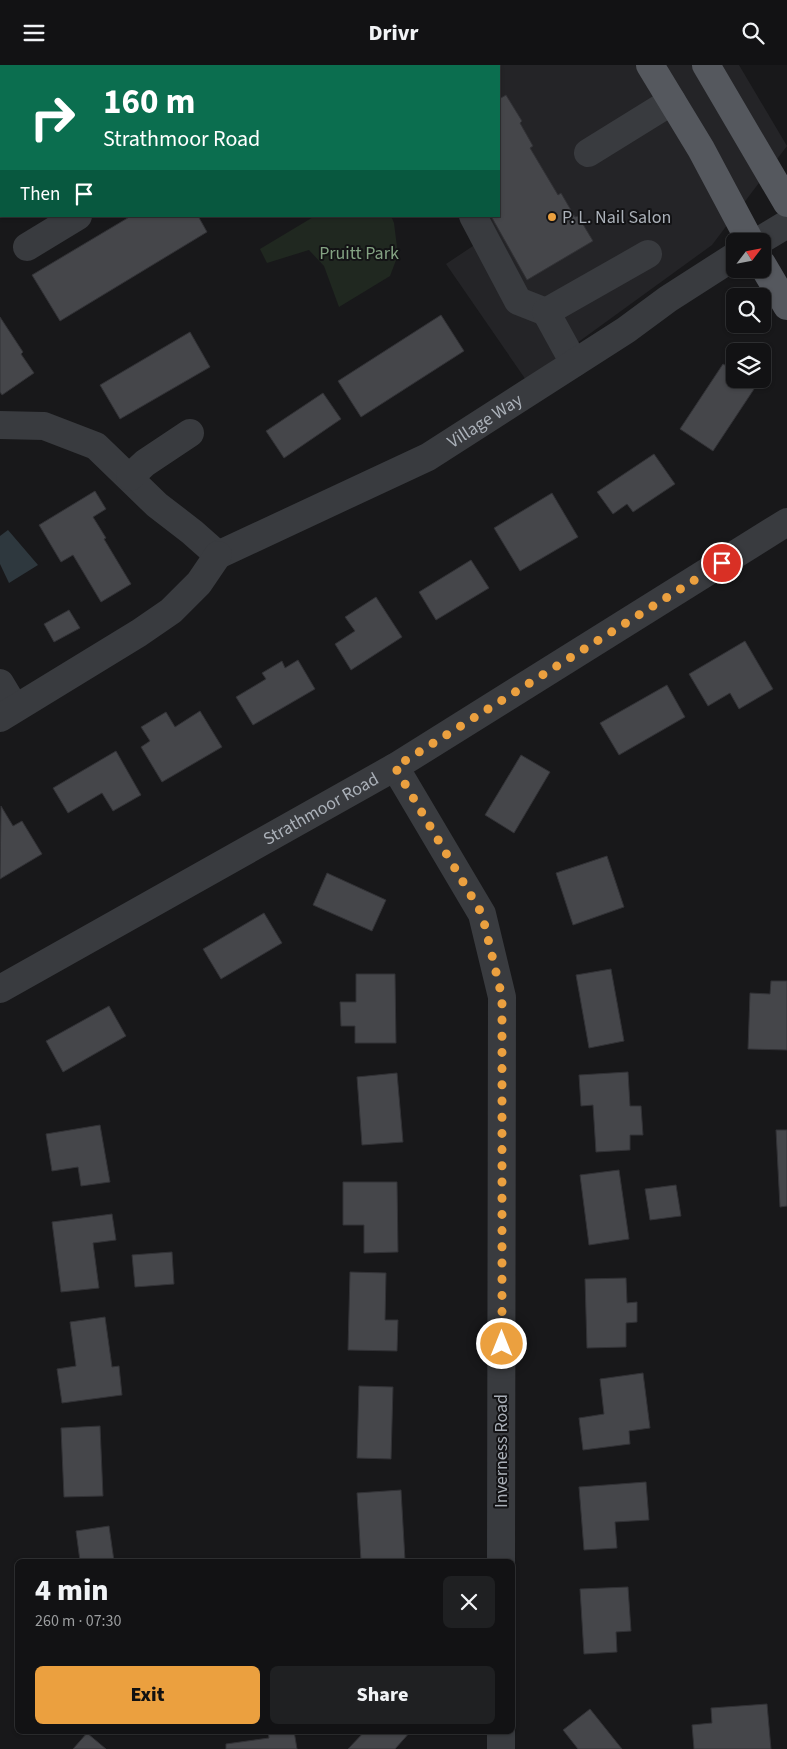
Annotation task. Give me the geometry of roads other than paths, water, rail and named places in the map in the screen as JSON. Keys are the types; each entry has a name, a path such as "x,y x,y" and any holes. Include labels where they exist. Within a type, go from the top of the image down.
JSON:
{"main road":[{"path":"650,65 701,149 746,233"},
{"path":"706,65 787,203"},
{"path":"770,278 787,306"}],"street":[{"path":"588,153 672,101"},
{"path":"27,247 76,217"},
{"path":"474,217 518,301 546,312 574,363"},
{"path":"771,234 787,224"},
{"path":"546,312 648,254"},
{"name":"Village Way","path":"218,555 428,457 626,330 668,299 726,262"},
{"path":"0,425 44,426 96,446 157,505 218,555 199,583 171,611 139,633 7,713 0,683"},
{"path":"130,477 145,463 190,433"},
{"name":"Strathmoor Road","path":"0,989 395,767 787,522"},
{"name":"Inverness Road","path":"395,767 482,914 502,997 501,1559"},
{"path":"501,1734 501,1749"}],"place":[{"name":"P. L. Nail Salon","path":"552,217"}],"park label":[{"name":"Pruitt Park","path":"359,253"}]}
